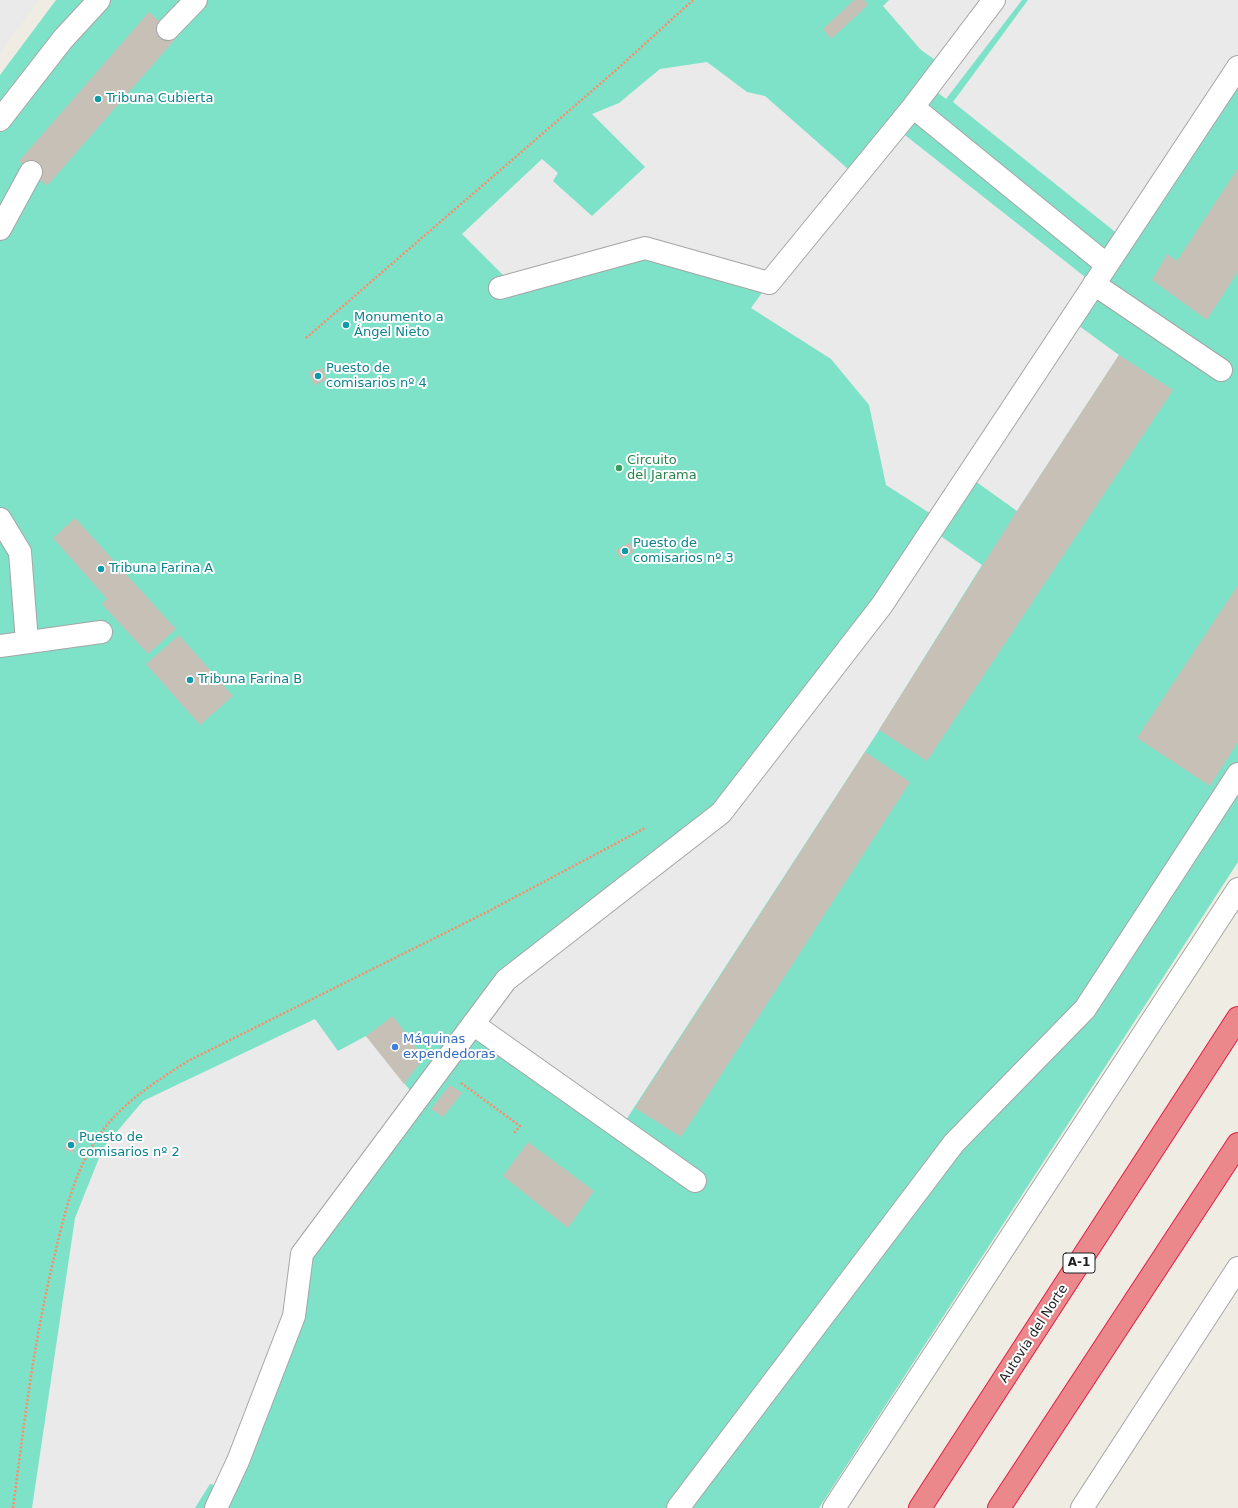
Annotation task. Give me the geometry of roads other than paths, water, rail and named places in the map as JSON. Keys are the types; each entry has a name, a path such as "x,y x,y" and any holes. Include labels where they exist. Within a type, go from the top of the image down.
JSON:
{"highway":[{"name":"Autovía del Norte","path":"920,1508 1238,1018"},
{"path":"1000,1508 1238,1144"}],"street":[{"path":"0,120 63,39 99,0"},
{"path":"168,29 196,0"},
{"path":"500,288 645,248 769,283 913,107 994,0"},
{"path":"216,1508 238,1461 294,1316 302,1254 506,980 721,813 882,605 1238,67"},
{"path":"913,107 1107,265"},
{"path":"0,229 31,172"},
{"path":"1094,284 1221,370"},
{"path":"0,519 20,552 27,642"},
{"path":"0,646 100,632"},
{"path":"678,1508 954,1143 1085,1009 1238,774"},
{"path":"834,1508 1238,889"},
{"path":"473,1024 696,1181"},
{"path":"1082,1508 1238,1268"}],"place":[{"name":"Tribuna Cubierta","path":"98,99"},
{"name":"Monumento a Ángel Nieto","path":"346,325"},
{"name":"Puesto de comisarios nº 4","path":"318,376"},
{"name":"Circuito del Jarama","path":"619,468"},
{"name":"Puesto de comisarios nº 3","path":"625,551"},
{"name":"Tribuna Farina A","path":"101,569"},
{"name":"Tribuna Farina B","path":"190,680"},
{"name":"Máquinas expendedoras","path":"395,1047"},
{"name":"Puesto de comisarios nº 2","path":"71,1145"}]}
